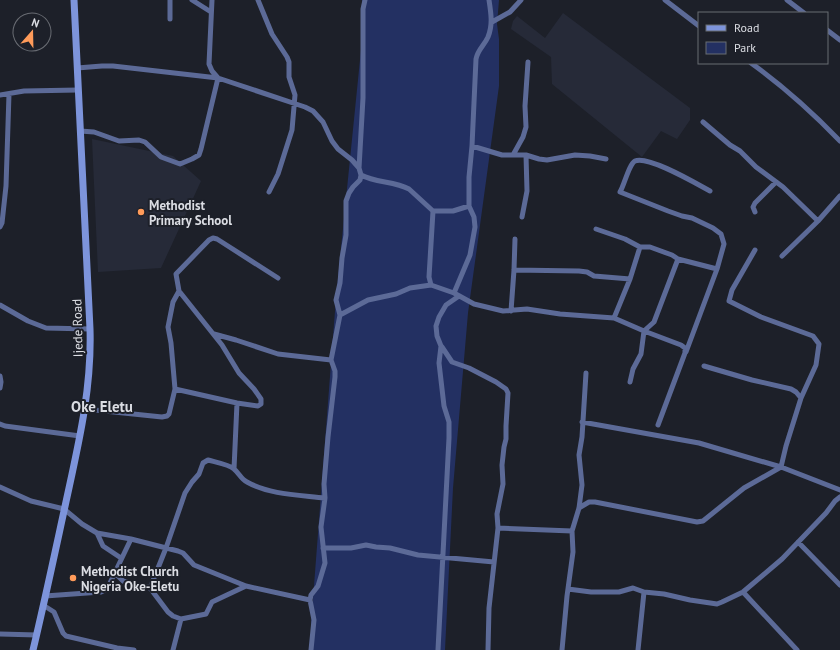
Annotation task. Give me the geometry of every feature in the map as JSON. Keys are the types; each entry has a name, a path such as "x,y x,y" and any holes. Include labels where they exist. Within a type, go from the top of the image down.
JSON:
{"main road":[{"name":"Ijede Road","path":"34,650 80,436 89,382 91,352 74,0"}],"street":[{"path":"170,0 170,18"},
{"path":"192,0 211,12"},
{"path":"212,0 210,64 212,71 218,78"},
{"path":"258,0 272,34 289,62 289,77 295,95 292,130 278,174 269,192"},
{"path":"361,177 359,168 363,98 365,0"},
{"path":"488,650 489,608 498,528 497,514 502,484 502,465 506,439 508,393 506,389 496,382 469,368 452,362 441,346 437,336 436,326 446,305 457,294 470,255 474,234 474,217 469,206 469,177 476,59 479,49 487,38 491,28 492,22 489,0"},
{"path":"492,22 510,12 521,0"},
{"path":"665,0 698,25"},
{"path":"787,0 803,12"},
{"path":"828,31 840,40"},
{"path":"513,155 523,137 526,127 525,114 528,62"},
{"path":"752,64 769,76 816,117 840,142"},
{"path":"77,68 108,66 218,78 295,104 313,111 323,122 332,141 338,149 352,160 359,168"},
{"path":"80,130 94,132 119,141 139,140 145,142 161,156 180,164 186,162 199,155 218,78"},
{"path":"0,95 24,91 78,90"},
{"path":"0,227 2,223 6,186 8,94"},
{"path":"703,122 776,182 818,222"},
{"path":"472,146 502,155 526,155 547,160 574,155 606,159"},
{"path":"522,217 527,191 526,155"},
{"path":"658,425 717,269 724,244 720,234 713,228 692,218 668,211 620,192 631,166 637,161 651,162 661,166 710,191"},
{"path":"361,177 394,183 410,189 433,211 453,211 469,206"},
{"path":"311,650 314,620 310,600 311,595 320,580 325,564 321,527 325,498 324,484 328,437 335,377 335,371 331,360 340,315 336,300 340,283 346,235 346,201 352,187 361,177"},
{"path":"755,212 753,207 755,203 776,182"},
{"path":"782,256 818,222 840,196"},
{"path":"431,285 429,280 433,211"},
{"path":"596,229 625,238 640,247 650,247 678,258 717,269"},
{"path":"176,390 237,403 258,406 261,404 261,399 254,388 239,373 214,334 179,291 176,274 212,238 217,239 278,278"},
{"path":"511,311 515,239"},
{"path":"614,318 630,279 640,247"},
{"path":"579,508 589,502 594,502 697,522 703,521 744,488 781,468 786,446 801,398 816,365 819,344 813,336 761,317 729,302 732,290 755,250"},
{"path":"630,382 633,369 641,354 644,331 654,322 678,258"},
{"path":"514,270 579,271 587,272 594,276 630,279"},
{"path":"340,315 368,300 396,294 410,288 431,285 457,294 474,304 503,311 527,309 560,314 614,318 681,345 685,348 686,353"},
{"path":"85,409 162,417 169,414 176,390 168,327 173,302 179,291"},
{"path":"0,305 28,321 46,328 90,328"},
{"path":"214,334 278,354 331,360"},
{"path":"438,650 450,438 448,416 444,406 439,364 441,346"},
{"path":"704,366 752,380 791,389 801,398"},
{"path":"562,650 573,552 572,531 579,508 582,485 579,455 582,437 586,373"},
{"path":"0,376 0,388"},
{"path":"234,469 237,403"},
{"path":"582,422 699,443 781,468 840,490"},
{"path":"0,424 5,426 80,436"},
{"path":"150,588 185,493 199,474 203,463 208,460 234,469 247,483 268,490 284,494 325,498"},
{"path":"0,487 31,501 64,509 82,524 97,533 131,539 182,553 194,565 246,586 310,600"},
{"path":"568,589 619,592 633,588 644,592 717,604 743,592 782,559 840,497"},
{"path":"498,528 572,531"},
{"path":"97,533 103,546 121,558"},
{"path":"45,596 101,592 105,590 109,585 131,539"},
{"path":"798,542 840,585"},
{"path":"323,548 351,548 366,545 390,548 418,555 494,562"},
{"path":"115,573 123,581 150,588 168,612 181,619 206,614 212,602 246,586"},
{"path":"638,650 644,592"},
{"path":"743,592 797,650"},
{"path":"44,605 54,612 63,633 66,636 117,648 134,650"},
{"path":"173,650 181,619"},
{"path":"0,634 37,634"}],"shaded area":[{"path":"563,13 690,108 690,120 677,139 661,131 642,157 552,84 551,57 511,29 513,21 517,16 545,38"},
{"name":"Methodist Primary School","path":"92,139 173,156 201,181 161,268 98,272"}],"green space":[{"path":"362,0 499,0 497,24 499,39 499,86 468,313 453,488 445,650 311,650 311,625 336,298 361,50"}],"place":[{"name":"Methodist Primary School","path":"141,212"},
{"name":"Methodist Church Nigeria Oke-Eletu","path":"73,578"}],"district":[{"name":"Oke Eletu","path":"102,407"}]}
